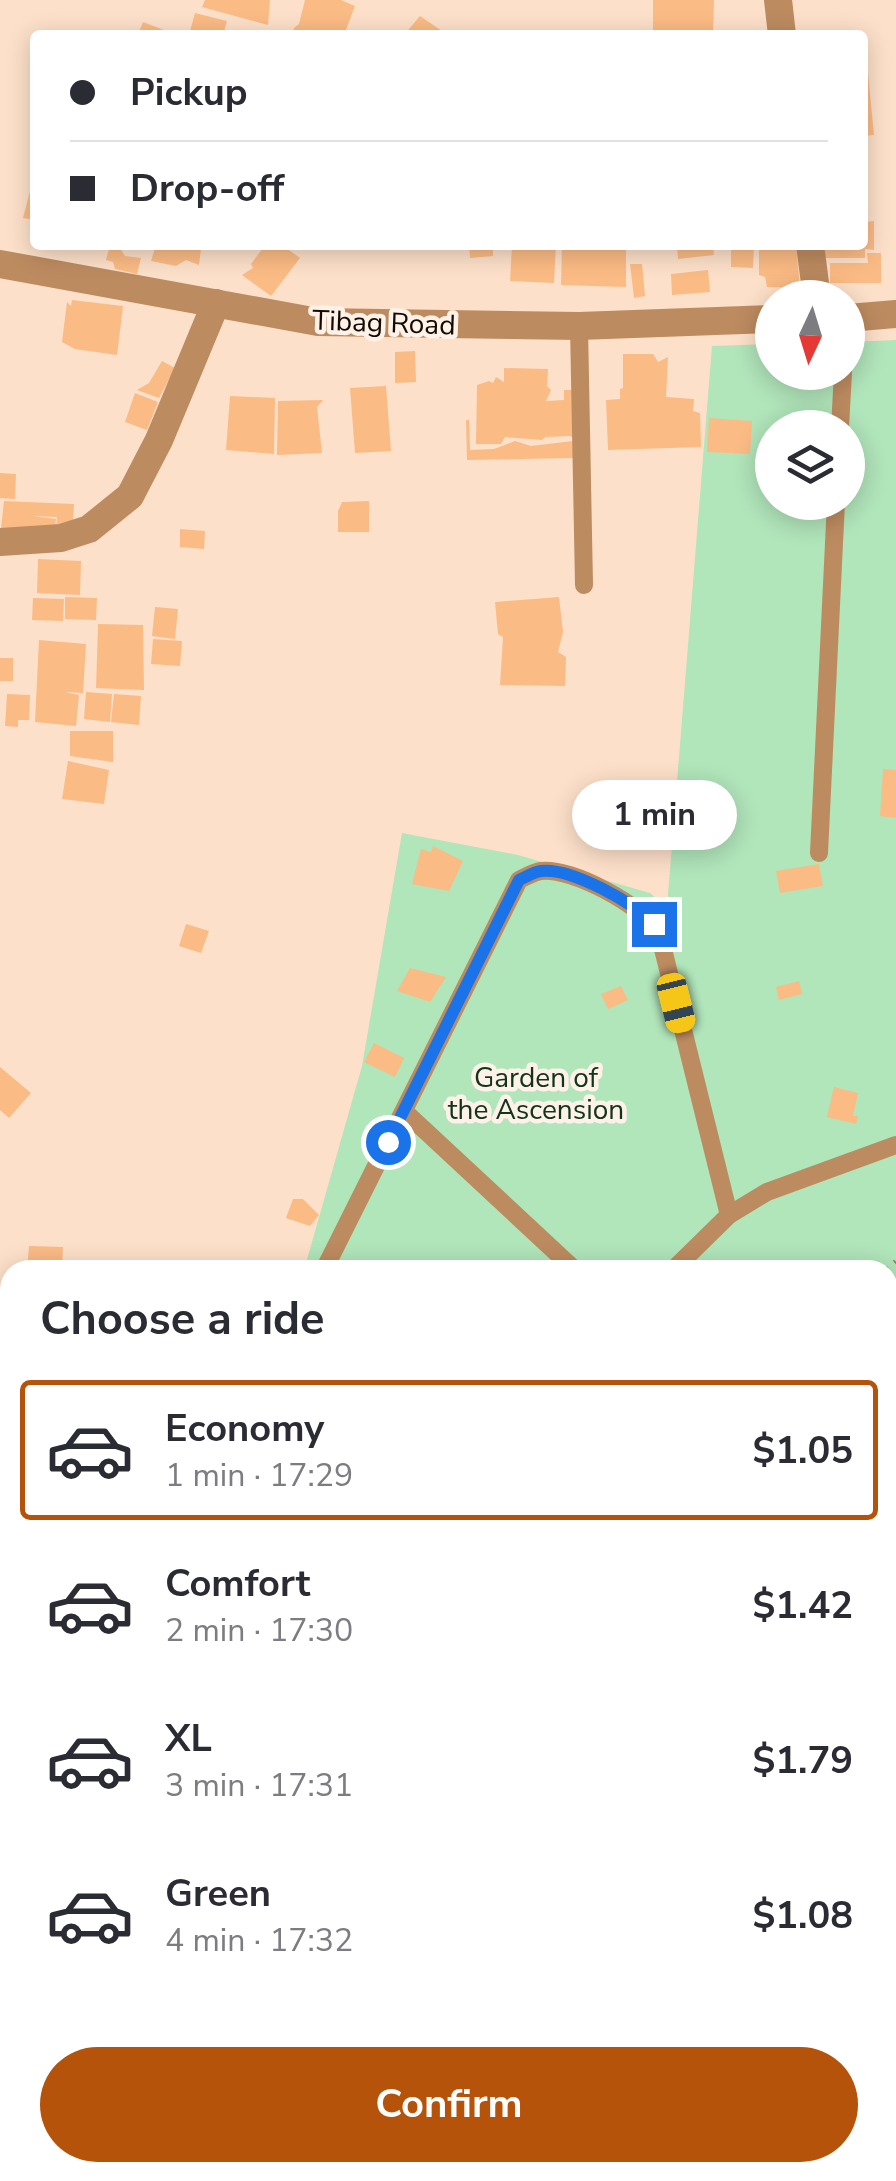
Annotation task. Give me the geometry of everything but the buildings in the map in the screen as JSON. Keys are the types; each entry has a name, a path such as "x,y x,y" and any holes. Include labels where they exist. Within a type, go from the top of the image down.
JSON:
{"street":[{"path":"778,0 781,30"},
{"path":"811,250 815,280"},
{"name":"Tibag Road","path":"0,264 318,322 579,326 755,321"},
{"path":"0,542 60,538 89,529 130,496 159,440 216,303"},
{"path":"865,317 896,314"}],"lane":[{"path":"579,326 584,585"},
{"path":"818,853 835,520"},
{"path":"329,1260 519,880 542,871 564,872 633,906 659,932 729,1214"},
{"path":"404,1111 563,1260"},
{"path":"691,1260 729,1214 768,1192 896,1145"}],"green space":[{"name":"Garden of the Ascension","path":"896,340 896,1260 307,1260 362,1066 402,833 518,855 650,893 667,907 712,346 755,345 755,390 865,390 865,341"}],"route":[{"path":"388,1142 519,880 542,871 564,872 633,906 654,924"}]}
